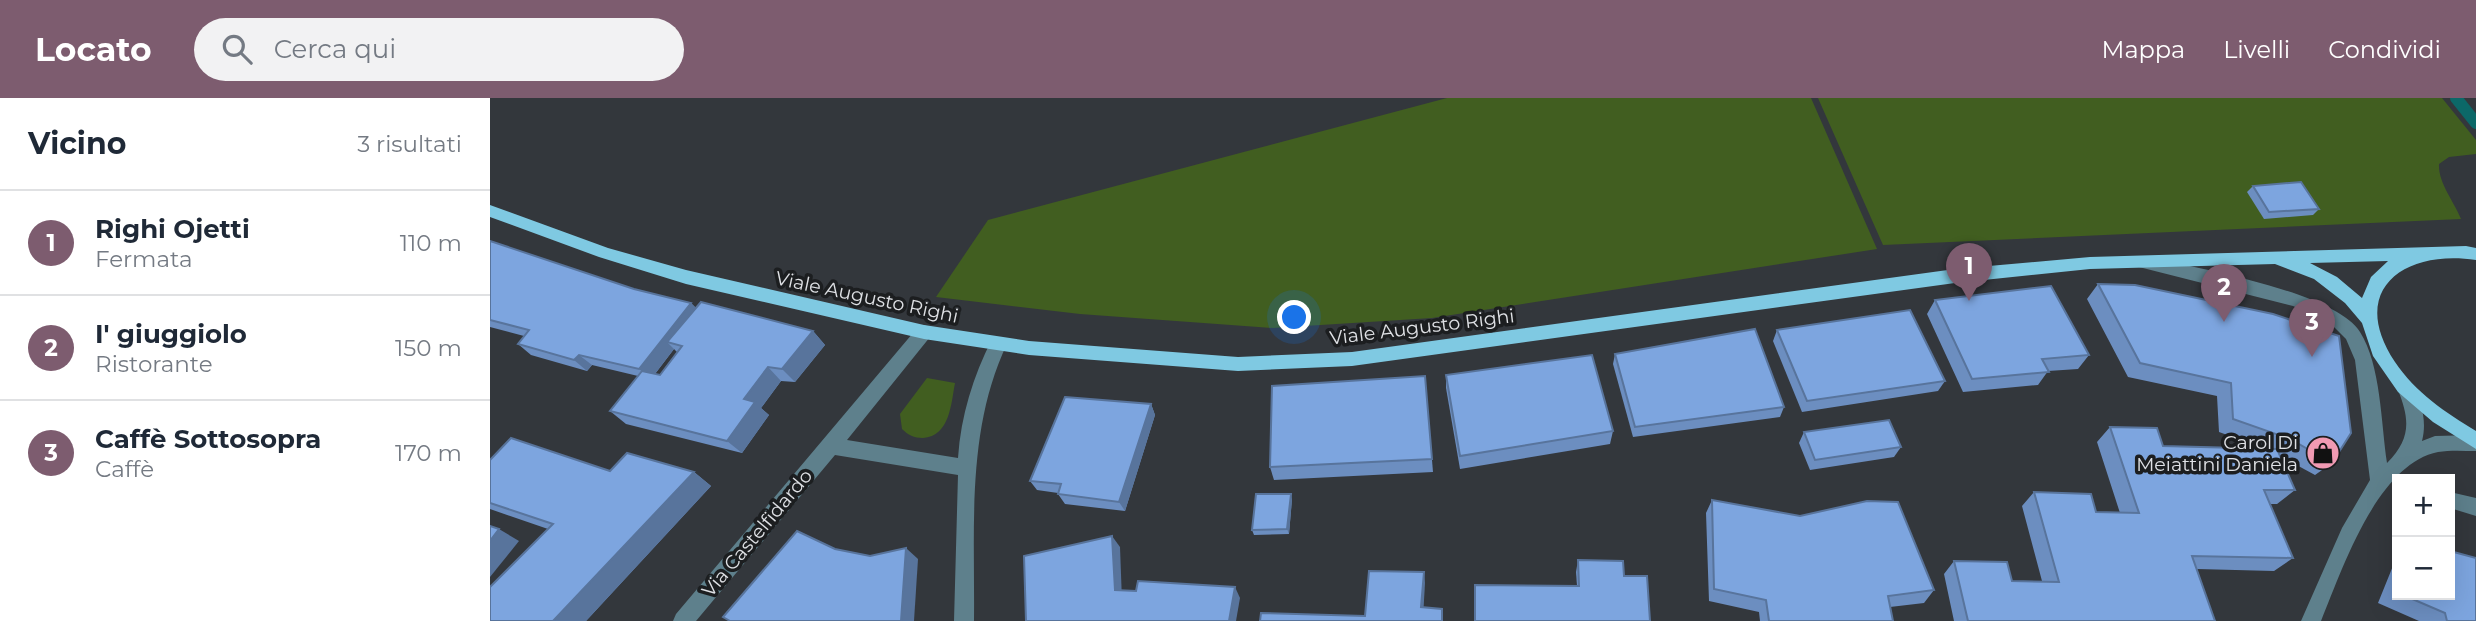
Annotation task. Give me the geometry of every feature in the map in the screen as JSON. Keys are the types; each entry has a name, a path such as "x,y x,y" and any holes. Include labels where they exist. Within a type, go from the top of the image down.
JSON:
{"main road":[{"name":"Viale Augusto Righi","path":"490,211 605,253 686,277 924,332 998,344 1238,364 1320,361 1955,276 2122,260 2473,253"},
{"path":"2423,254 2406,259 2381,276 2373,289 2370,319 2373,335 2381,353 2407,390 2436,415 2476,442"},
{"name":"Viale Augusto Righi","path":"2261,256 2287,262 2326,277 2355,299 2370,319"}],"street":[{"name":"Viale Augusto Righi","path":"2122,260 2162,265 2310,304 2336,317 2353,335 2364,360 2389,484"},
{"name":"Via Castelfidardo","path":"683,621 924,332"},
{"path":"964,621 967,468 973,410 982,377 998,344"},
{"path":"2311,621 2345,541 2389,484 2415,437 2414,408 2407,390"},
{"path":"2404,459 2435,443 2476,442"},
{"path":"831,446 967,468"},
{"path":"2455,501 2476,507"}],"green space":[{"path":"1447,98 1811,98 1877,249 1432,318 1273,328 1080,314 936,297 988,220"},
{"path":"1818,98 2442,98 2476,140 2476,154 2449,157 2439,164 2444,185 2461,219 1883,245"},
{"path":"927,378 955,383 944,425 939,432 923,438 902,429 900,414"}],"building":[{"path":"2301,182 2319,209 2269,212 2253,186"},
{"path":"490,241 634,289 691,303 639,369 579,355 574,360 518,344 529,330 490,320"},
{"path":"2098,284 2135,285 2273,314 2339,336 2351,433 2332,463 2290,439 2233,419 2231,383 2140,363"},
{"path":"2051,286 2089,355 2042,359 2049,372 1972,379 1935,300"},
{"path":"701,302 813,331 782,369 768,367 744,399 755,402 727,441 610,411 642,371 660,375 682,346 667,342"},
{"path":"1910,310 1945,381 1807,401 1777,330"},
{"path":"1755,329 1784,407 1635,427 1615,354"},
{"path":"1592,355 1613,431 1460,456 1446,375"},
{"path":"1425,376 1432,459 1270,467 1272,386"},
{"path":"1065,397 1151,404 1119,502 1058,494 1061,484 1030,481"},
{"path":"1889,420 1901,447 1815,460 1804,432"},
{"path":"2110,427 2157,428 2163,446 2277,449 2295,490 2264,490 2293,558 2192,556 2215,621 1968,621 1954,561 2007,562 2012,581 2059,582 2034,492 2091,494 2096,512 2139,513"},
{"path":"511,438 610,471 627,453 694,472 553,621 490,621 490,587 553,524 490,503 490,460"},
{"path":"1256,494 1291,494 1287,529 1252,530"},
{"path":"1712,500 1800,516 1867,501 1898,502 1934,590 1888,596 1893,621 1769,621 1766,600 1714,589"},
{"path":"490,526 499,529 490,541"},
{"path":"797,531 835,549 870,556 906,548 901,621 730,621 723,617"},
{"path":"1112,536 1115,590 1136,591 1138,581 1235,587 1229,621 1026,621 1024,556"},
{"path":"2455,552 2476,558 2476,621 2447,621 2445,613 2415,600 2455,600"},
{"path":"1578,560 1623,561 1624,576 1647,576 1650,621 1475,621 1475,585 1579,586"},
{"path":"1369,571 1424,572 1421,607 1442,609 1442,621 1260,621 1261,613 1365,616"}],"waterway":[{"path":"2456,98 2476,123"}],"place":[{"name":"Righi Ojetti","path":"1969,301"},
{"name":"I' giuggiolo","path":"2224,322"},
{"name":"Caffè Sottosopra","path":"2312,357"},
{"name":"Carol Di Meiattini Daniela","path":"2323,453"}]}
